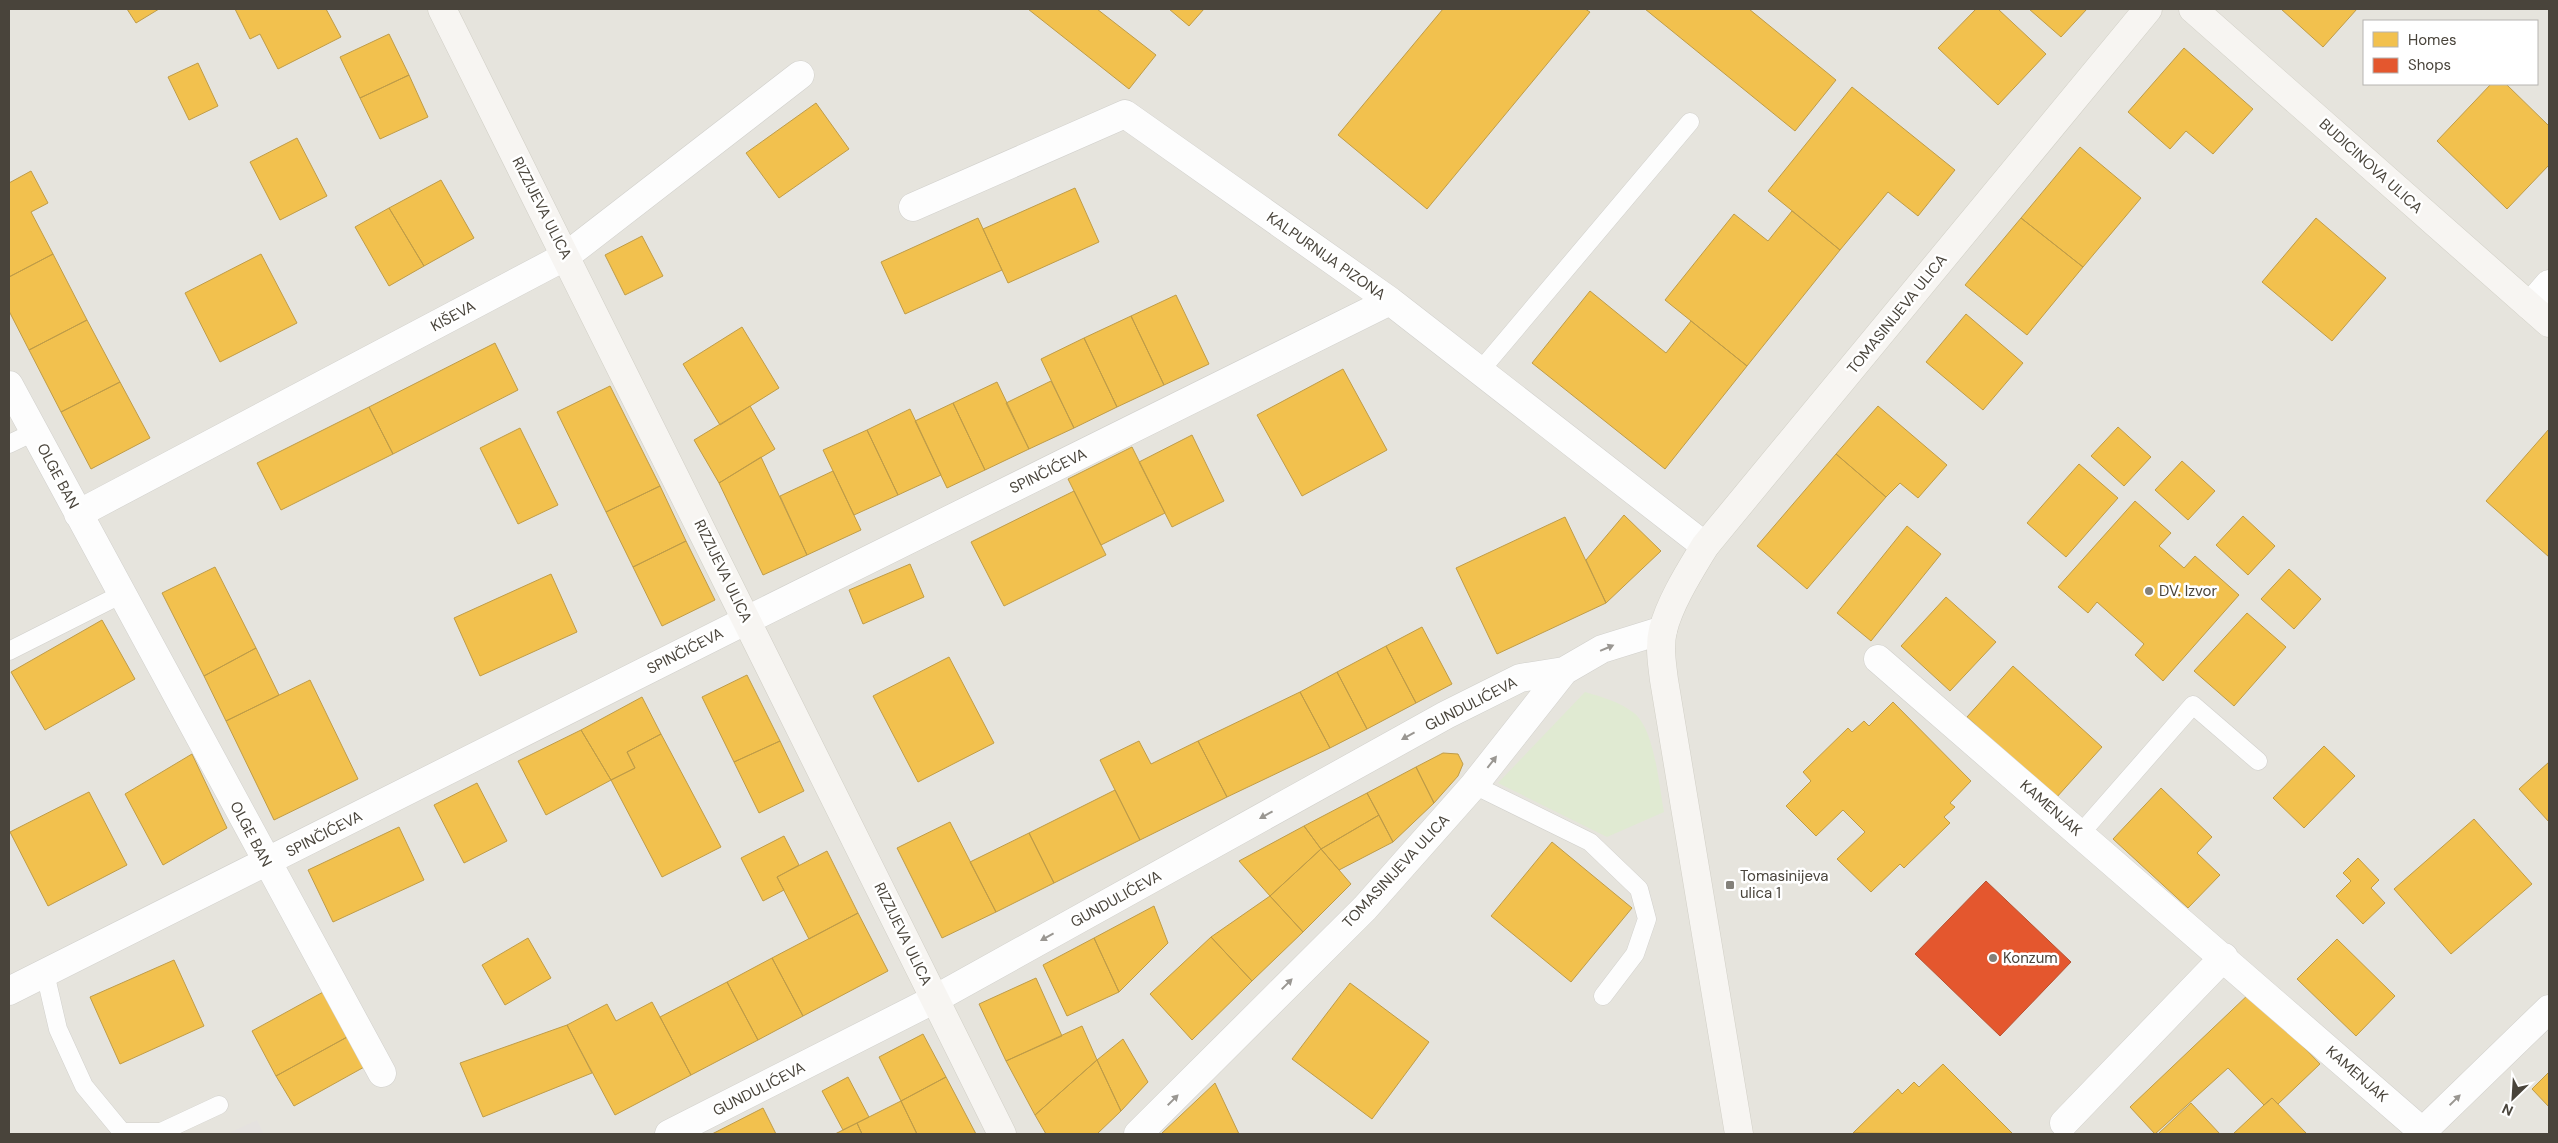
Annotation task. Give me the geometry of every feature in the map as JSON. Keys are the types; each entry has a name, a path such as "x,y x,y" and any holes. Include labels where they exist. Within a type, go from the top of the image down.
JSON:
{"street":[{"name":"RIZZIJEVA ULICA","path":"442,9 1002,1134"},
{"name":"TOMASINIJEVA ULICA","path":"1740,1134 1664,680 1661,654 1663,630 1684,582 1705,546 2148,9"},
{"name":"BUDICINOVA ULICA","path":"2193,9 2540,314"},
{"name":"KIŠEVA","path":"78,514 566,256 800,75"},
{"name":"KALPURNIJA PIZONA","path":"913,207 1125,114 1390,301 1705,546"},
{"path":"2540,314 2549,284"},
{"name":"SPINČIĆEVA","path":"9,991 267,863 747,620 1390,301"},
{"name":"OLGE BAN","path":"9,385 382,1073"},
{"name":"TOMASINIJEVA ULICA","path":"1138,1134 1365,908 1474,785 1564,671 1602,649 1663,630"},
{"name":"KAMENJAK","path":"1878,659 2224,957 2422,1133"},
{"name":"GUNDULIĆEVA","path":"670,1134 935,999 1446,715 1520,678 1564,671"},
{"path":"2064,1123 2224,957"},
{"path":"2422,1133 2549,1008"}],"lane":[{"path":"1480,371 1690,122"},
{"path":"9,444 34,432"},
{"path":"9,651 122,594"},
{"path":"2080,833 2194,705 2258,761"},
{"path":"1474,785 1590,842 1640,889 1646,919 1635,954 1603,996"},
{"path":"45,973 58,1029 84,1086 122,1132 161,1132 219,1105"}],"shaded area":[{"path":"9,9 2549,9 2549,1134 9,1134"},
{"path":"257,1120 264,1134 227,1134"}],"green space":[{"path":"1585,692 1623,706 1634,713 1641,721 1647,732 1655,759 1664,812 1607,837 1498,783"}],"building: Homes":[{"path":"127,9 159,9 136,23"},
{"path":"235,9 326,9 341,37 278,69 260,34 250,39"},
{"path":"1028,9 1097,9 1156,55 1129,89"},
{"path":"1169,9 1204,9 1189,26"},
{"path":"1443,9 1585,9 1590,12 1427,209 1338,135"},
{"path":"1645,9 1749,9 1836,80 1795,131"},
{"path":"1976,9 1998,9 2046,54 1998,105 1938,48"},
{"path":"2029,9 2087,9 2061,37"},
{"path":"2281,9 2357,9 2323,47"},
{"path":"389,34 409,75 360,98 340,57"},
{"path":"2184,48 2253,109 2213,154 2186,131 2170,149 2128,112"},
{"path":"198,63 218,106 189,120 168,77"},
{"path":"409,75 428,117 380,139 360,98"},
{"path":"2490,85 2507,85 2549,126 2549,165 2507,209 2437,141"},
{"path":"1852,87 1955,170 1918,216 1888,192 1840,250 1768,191"},
{"path":"816,103 849,149 779,198 746,153"},
{"path":"297,138 327,196 280,220 250,162"},
{"path":"2080,147 2141,198 2083,267 2021,218"},
{"path":"31,171 48,203 31,212 53,254 9,277 9,183"},
{"path":"441,180 474,238 424,266 389,208"},
{"path":"1075,188 1099,242 1008,283 983,229"},
{"path":"389,208 424,266 389,286 355,227"},
{"path":"1792,211 1840,250 1747,366 1665,300 1734,214 1768,241"},
{"path":"978,218 1002,270 905,314 881,262"},
{"path":"2021,218 2083,267 2027,335 1965,285"},
{"path":"2316,218 2386,278 2332,341 2262,282"},
{"path":"642,236 663,276 625,295 605,255"},
{"path":"53,254 87,320 29,350 9,311 9,277"},
{"path":"261,254 297,323 220,362 185,293"},
{"path":"1590,291 1666,353 1691,321 1747,366 1665,469 1532,363"},
{"path":"1176,295 1209,364 1164,385 1131,316"},
{"path":"1966,314 2023,363 1983,410 1926,362"},
{"path":"1131,316 1164,385 1117,407 1084,338"},
{"path":"87,320 120,382 61,412 29,350"},
{"path":"742,327 779,388 720,425 683,364"},
{"path":"1084,338 1117,407 1074,428 1041,359"},
{"path":"495,343 518,390 393,454 369,407"},
{"path":"1343,369 1387,450 1302,496 1257,415"},
{"path":"1051,381 1074,428 1029,449 1006,403"},
{"path":"120,382 150,438 91,469 61,412"},
{"path":"997,382 1029,449 985,470 953,403"},
{"path":"610,386 660,486 606,512 557,412"},
{"path":"953,403 985,470 947,488 915,421"},
{"path":"750,406 775,449 719,483 694,440"},
{"path":"1878,406 1947,465 1918,498 1900,483 1886,497 1836,454"},
{"path":"369,407 393,454 281,510 257,463"},
{"path":"910,409 941,475 898,495 867,430"},
{"path":"2118,427 2151,457 2124,486 2091,456"},
{"path":"520,428 558,505 518,524 480,448"},
{"path":"2549,429 2549,557 2486,501"},
{"path":"867,430 898,495 854,515 823,450"},
{"path":"1192,435 1224,501 1172,527 1139,462"},
{"path":"1132,447 1165,513 1101,545 1068,479"},
{"path":"1836,454 1886,497 1807,589 1757,546"},
{"path":"761,457 807,555 763,575 719,483"},
{"path":"2182,461 2215,491 2188,520 2155,490"},
{"path":"2079,464 2118,498 2066,557 2027,523"},
{"path":"833,471 861,530 807,555 780,496"},
{"path":"660,486 686,541 633,567 606,512"},
{"path":"1074,491 1106,555 1004,606 971,542"},
{"name":"DV. Izvor","path":"2135,501 2171,533 2159,546 2184,568 2195,556 2239,595 2163,681 2135,655 2144,644 2097,602 2088,613 2058,587"},
{"path":"1624,515 1661,551 1606,603 1586,560"},
{"path":"2243,516 2275,546 2248,575 2216,545"},
{"path":"1565,517 1606,603 1497,654 1456,568"},
{"path":"1907,526 1941,554 1871,641 1837,613"},
{"path":"686,541 715,600 662,626 633,567"},
{"path":"910,564 924,597 863,624 849,590"},
{"path":"215,567 256,648 204,676 162,593"},
{"path":"2289,569 2321,599 2294,629 2261,599"},
{"path":"551,574 577,632 480,676 454,618"},
{"path":"1946,597 1996,642 1950,691 1901,646"},
{"path":"2247,613 2286,647 2234,706 2194,671"},
{"path":"102,620 135,679 45,730 11,672"},
{"path":"1422,627 1452,684 1416,703 1386,646"},
{"path":"1386,646 1416,703 1367,729 1337,672"},
{"path":"256,648 279,695 226,721 204,676"},
{"path":"949,657 994,743 918,782 873,696"},
{"path":"2013,666 2102,747 2056,798 1967,717"},
{"path":"1337,672 1367,729 1330,748 1300,692"},
{"path":"747,675 780,741 734,762 702,697"},
{"path":"310,680 358,779 274,820 226,721"},
{"path":"1300,692 1330,748 1227,797 1198,741"},
{"path":"642,697 661,734 627,752 635,768 611,780 581,730"},
{"path":"1893,702 1971,781 1950,803 1955,807 1944,817 1950,823 1904,868 1900,864 1871,892 1837,859 1865,832 1843,810 1816,836 1786,806 1811,781 1803,772 1848,728 1852,732 1864,721 1869,726"},
{"path":"581,730 611,780 546,815 518,761"},
{"path":"661,734 721,847 662,877 611,780 635,768 627,752"},
{"path":"780,741 804,791 759,813 734,762"},
{"path":"1139,741 1151,764 1198,741 1227,797 1140,840 1100,760"},
{"path":"2324,746 2355,776 2304,828 2273,798"},
{"path":"1443,753 1458,754 1463,764 1458,776 1434,803 1416,767"},
{"path":"192,754 227,828 163,865 125,794"},
{"path":"2549,762 2549,822 2519,789"},
{"path":"1416,767 1434,803 1393,842 1367,793"},
{"path":"477,783 507,841 464,863 434,805"},
{"path":"2161,788 2212,837 2197,853 2220,875 2188,908 2113,839"},
{"path":"1115,790 1140,840 1054,883 1029,833"},
{"path":"89,792 127,865 48,906 10,832"},
{"path":"1367,793 1379,815 1321,849 1304,826"},
{"path":"1379,815 1393,842 1339,870 1321,849"},
{"path":"2474,819 2532,884 2451,954 2394,889"},
{"path":"950,822 996,912 942,938 897,848"},
{"path":"1304,826 1321,849 1270,896 1239,861"},
{"path":"399,827 424,880 333,922 308,870"},
{"path":"1029,833 1054,883 996,912 970,862"},
{"path":"784,836 799,865 777,877 784,890 763,901 741,858"},
{"path":"1552,842 1632,908 1571,982 1491,916"},
{"path":"1321,849 1351,884 1303,932 1270,896"},
{"path":"827,851 858,913 809,939 777,877"},
{"path":"2358,858 2379,880 2371,888 2385,903 2363,924 2336,896 2351,881 2343,873"},
{"path":"1270,896 1303,932 1252,981 1211,937"},
{"path":"1154,906 1168,943 1119,992 1094,938"},
{"path":"858,913 888,971 803,1016 772,958"},
{"path":"1211,937 1252,981 1192,1040 1150,994"},
{"path":"528,938 551,978 505,1005 482,965"},
{"path":"1094,938 1119,992 1067,1016 1043,965"},
{"path":"2337,939 2395,996 2356,1036 2297,979"},
{"path":"772,958 803,1016 758,1040 727,982"},
{"path":"174,960 204,1026 120,1064 90,997"},
{"path":"1036,978 1062,1036 1006,1061 979,1004"},
{"path":"727,982 758,1040 691,1075 660,1017"},
{"path":"1350,983 1429,1042 1372,1119 1292,1059"},
{"path":"325,991 349,1036 276,1076 252,1031"},
{"path":"2251,992 2320,1064 2278,1104 2272,1098 2264,1105 2228,1068 2155,1134 2130,1107"},
{"path":"652,1002 691,1075 615,1115 567,1025 607,1004 616,1021"},
{"path":"567,1025 592,1073 483,1117 460,1063"},
{"path":"1082,1026 1097,1060 1035,1115 1006,1061"},
{"path":"923,1034 946,1077 901,1101 879,1057"},
{"path":"349,1036 366,1066 294,1106 276,1076"},
{"path":"1123,1039 1148,1082 1121,1111 1097,1060"},
{"path":"1097,1060 1121,1111 1097,1134 1046,1134 1035,1115"},
{"path":"1943,1064 2013,1134 1853,1133 1898,1089 1902,1094 1914,1082 1919,1087"},
{"path":"2549,1072 2549,1107 2532,1089"},
{"path":"848,1077 869,1117 843,1130 822,1091"},
{"path":"946,1077 976,1134 917,1134 901,1101"},
{"path":"1215,1083 1239,1134 1161,1134"},
{"path":"2272,1098 2307,1134 2233,1134 2264,1105"},
{"path":"901,1101 917,1134 862,1134 857,1123"},
{"path":"2191,1103 2220,1134 2158,1134"},
{"path":"763,1108 776,1134 712,1134"},
{"path":"857,1123 862,1134 835,1134"}],"building: Shops":[{"name":"Konzum","path":"1986,881 2071,962 2000,1036 1915,954"}],"place":[{"name":"DV. Izvor","path":"2149,591"},
{"name":"Tomasinijeva ulica 1","path":"1730,885"},
{"name":"Konzum","path":"1993,958"}]}
